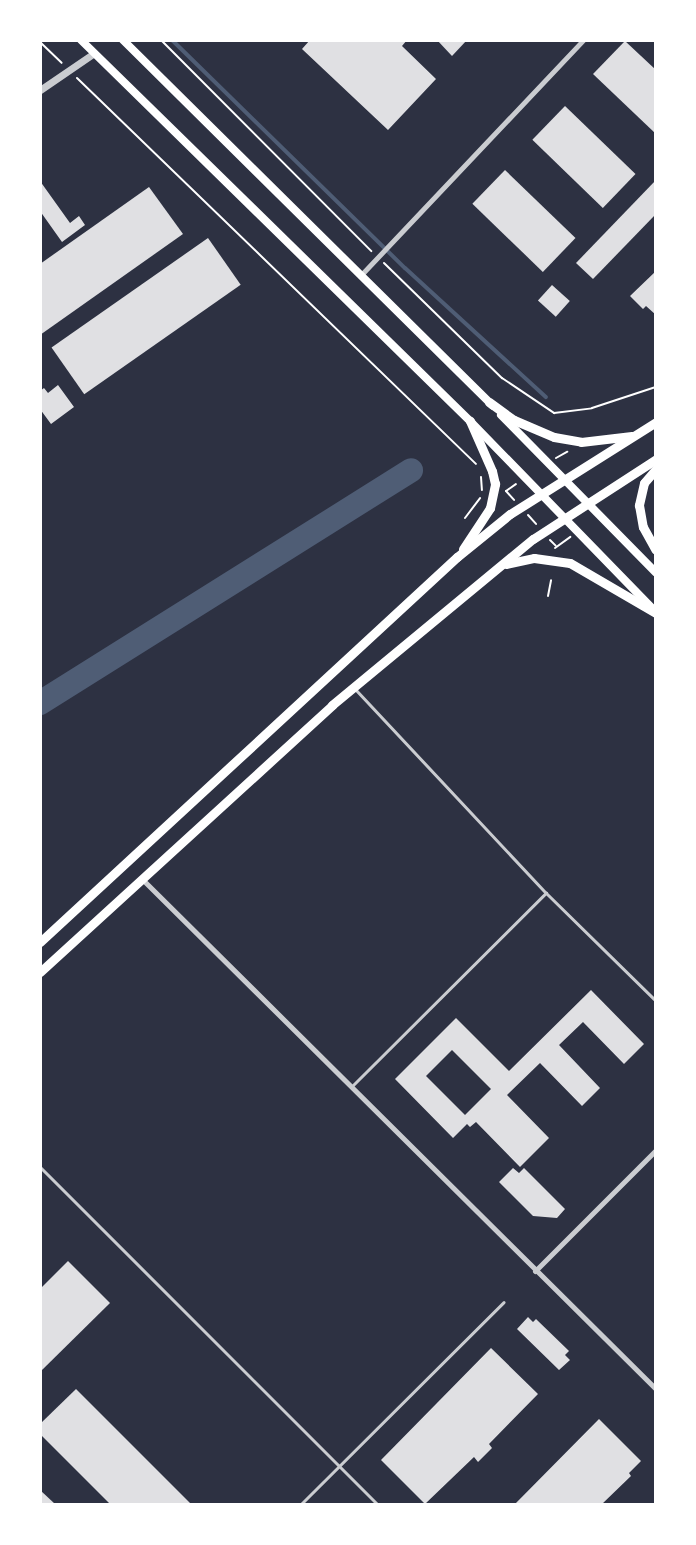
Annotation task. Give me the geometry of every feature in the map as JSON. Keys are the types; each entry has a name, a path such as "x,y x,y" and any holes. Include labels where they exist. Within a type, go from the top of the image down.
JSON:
{"main road":[{"path":"81,40 470,421 656,612"},
{"path":"123,40 489,402 656,573"},
{"path":"489,402 513,420 554,437 581,442 634,435"},
{"path":"457,557 490,508 494,496 492,471 470,421"},
{"path":"40,942 457,557 521,507 656,422"},
{"path":"40,972 353,687 543,532 656,459"},
{"path":"656,470 644,483 639,505 643,527 656,550"},
{"path":"501,566 534,558 570,563 656,612"}],"street":[{"path":"360,276 583,40"},
{"path":"40,90 94,53"},
{"path":"142,879 656,1389"},
{"path":"535,1271 656,1150"}],"lane":[{"path":"353,687 546,892 656,1001"},
{"path":"351,1088 546,892"},
{"path":"40,1167 377,1504"},
{"path":"302,1504 504,1302"}],"path":[{"path":"161,40 502,378 554,413 592,408 656,387"},
{"path":"40,42 471,457 481,477 482,489 474,510 465,518"},
{"path":"555,459 571,449"},
{"path":"506,491 516,484"},
{"path":"501,490 506,491 556,546"},
{"path":"554,554 556,546 570,537"},
{"path":"548,596 551,580"}],"building":[{"path":"310,40 407,40 402,46 436,79 388,130 302,49"},
{"path":"437,40 467,40 452,56"},
{"path":"625,41 656,70 656,134 593,74"},
{"path":"565,106 635,174 603,208 532,140"},
{"path":"505,170 575,238 543,272 472,204"},
{"path":"656,180 656,214 593,279 576,263"},
{"path":"40,181 70,223 79,216 85,225 62,242 40,211"},
{"path":"149,187 183,234 40,335 40,264"},
{"path":"208,238 241,285 84,394 52,348"},
{"path":"656,271 656,315 646,306 643,309 630,296"},
{"path":"552,285 570,301 556,317 538,301"},
{"path":"58,385 74,407 51,424 40,409 40,391 44,388 48,393"},
{"path":"591,990 644,1044 624,1064 583,1022 559,1045 600,1088 582,1106 540,1063 507,1095 549,1138 520,1167 476,1122 470,1127 467,1124 453,1138 395,1079 456,1018 509,1071","holes":["452,1050 491,1089 465,1115 426,1076"]},
{"path":"513,1168 519,1173 524,1168 565,1209 557,1218 533,1216 499,1182"},
{"path":"68,1261 110,1303 40,1372 40,1289"},
{"path":"528,1317 533,1322 536,1319 569,1351 565,1355 570,1360 559,1370 517,1329"},
{"path":"491,1348 538,1394 489,1444 492,1448 478,1462 474,1457 425,1504 381,1460"},
{"path":"76,1389 191,1504 110,1504 40,1434 40,1424"},
{"path":"599,1419 641,1461 629,1473 631,1476 602,1504 515,1504"},
{"path":"40,1490 55,1504 40,1504"}],"waterway":[{"path":"172,40 405,268 546,397"},
{"path":"40,703 411,470"}]}
